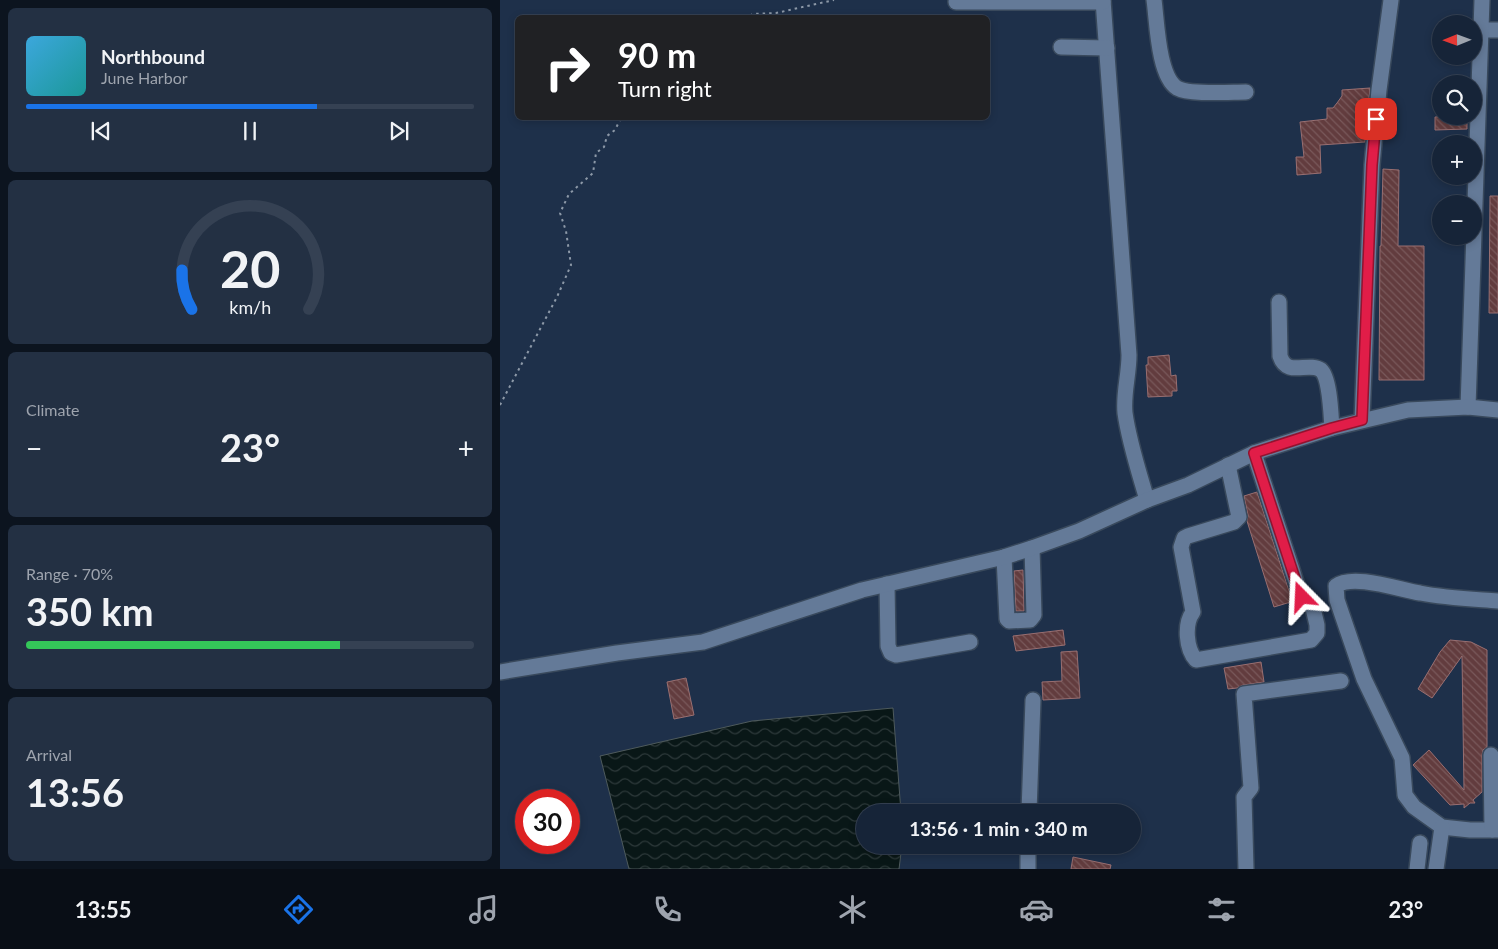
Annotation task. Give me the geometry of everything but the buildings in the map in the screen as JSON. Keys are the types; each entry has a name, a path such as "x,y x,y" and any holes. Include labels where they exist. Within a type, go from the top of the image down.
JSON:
{"street":[{"path":"1154,0 1164,66 1169,81 1178,88 1191,92 1246,92"},
{"path":"1362,420 1372,165 1379,90 1392,0"},
{"path":"1482,0 1482,15"},
{"path":"956,2 1103,1 1129,355 1129,375 1124,399 1125,413 1147,500"},
{"path":"1482,30 1498,30"},
{"path":"1061,47 1106,48"},
{"path":"1468,407 1480,65"},
{"path":"1279,302 1280,356 1282,362 1290,367 1316,368 1321,371 1327,381 1332,428"},
{"path":"500,672 618,653 703,642 862,590 1004,557 1079,531 1147,500 1188,485 1254,453 1362,420 1408,410 1468,407 1498,410"},
{"path":"1228,465 1240,517 1234,522 1188,536 1182,542 1182,552 1193,612 1187,621 1192,655 1196,660 1310,640 1317,633 1312,604 1300,594 1254,453"},
{"path":"1004,557 1007,619 1009,621 1030,620 1034,615 1032,548"},
{"path":"1491,755 1495,830 1442,827 1414,807 1405,796 1402,758 1364,679 1337,600 1336,586 1345,582 1368,582 1420,593 1462,599 1498,601"},
{"path":"887,584 888,646 891,653 896,655 970,642"},
{"path":"1246,869 1244,797 1251,788 1244,694 1341,681"},
{"path":"1029,804 1033,700"},
{"path":"1436,869 1442,827"},
{"path":"1417,869 1420,843"},
{"path":"1028,854 1028,869"}],"path":[{"path":"751,15 776,13 834,0"},
{"path":"500,405 571,265 566,232 560,213 569,194 593,173 596,153 604,147 607,136 615,130 620,120"}],"water":[{"path":"893,708 900,804 856,804 856,854 901,854 899,869 629,869 600,756 752,721"}],"route":[{"path":"1302,597 1254,453 1362,420 1372,165 1376,119"}]}
